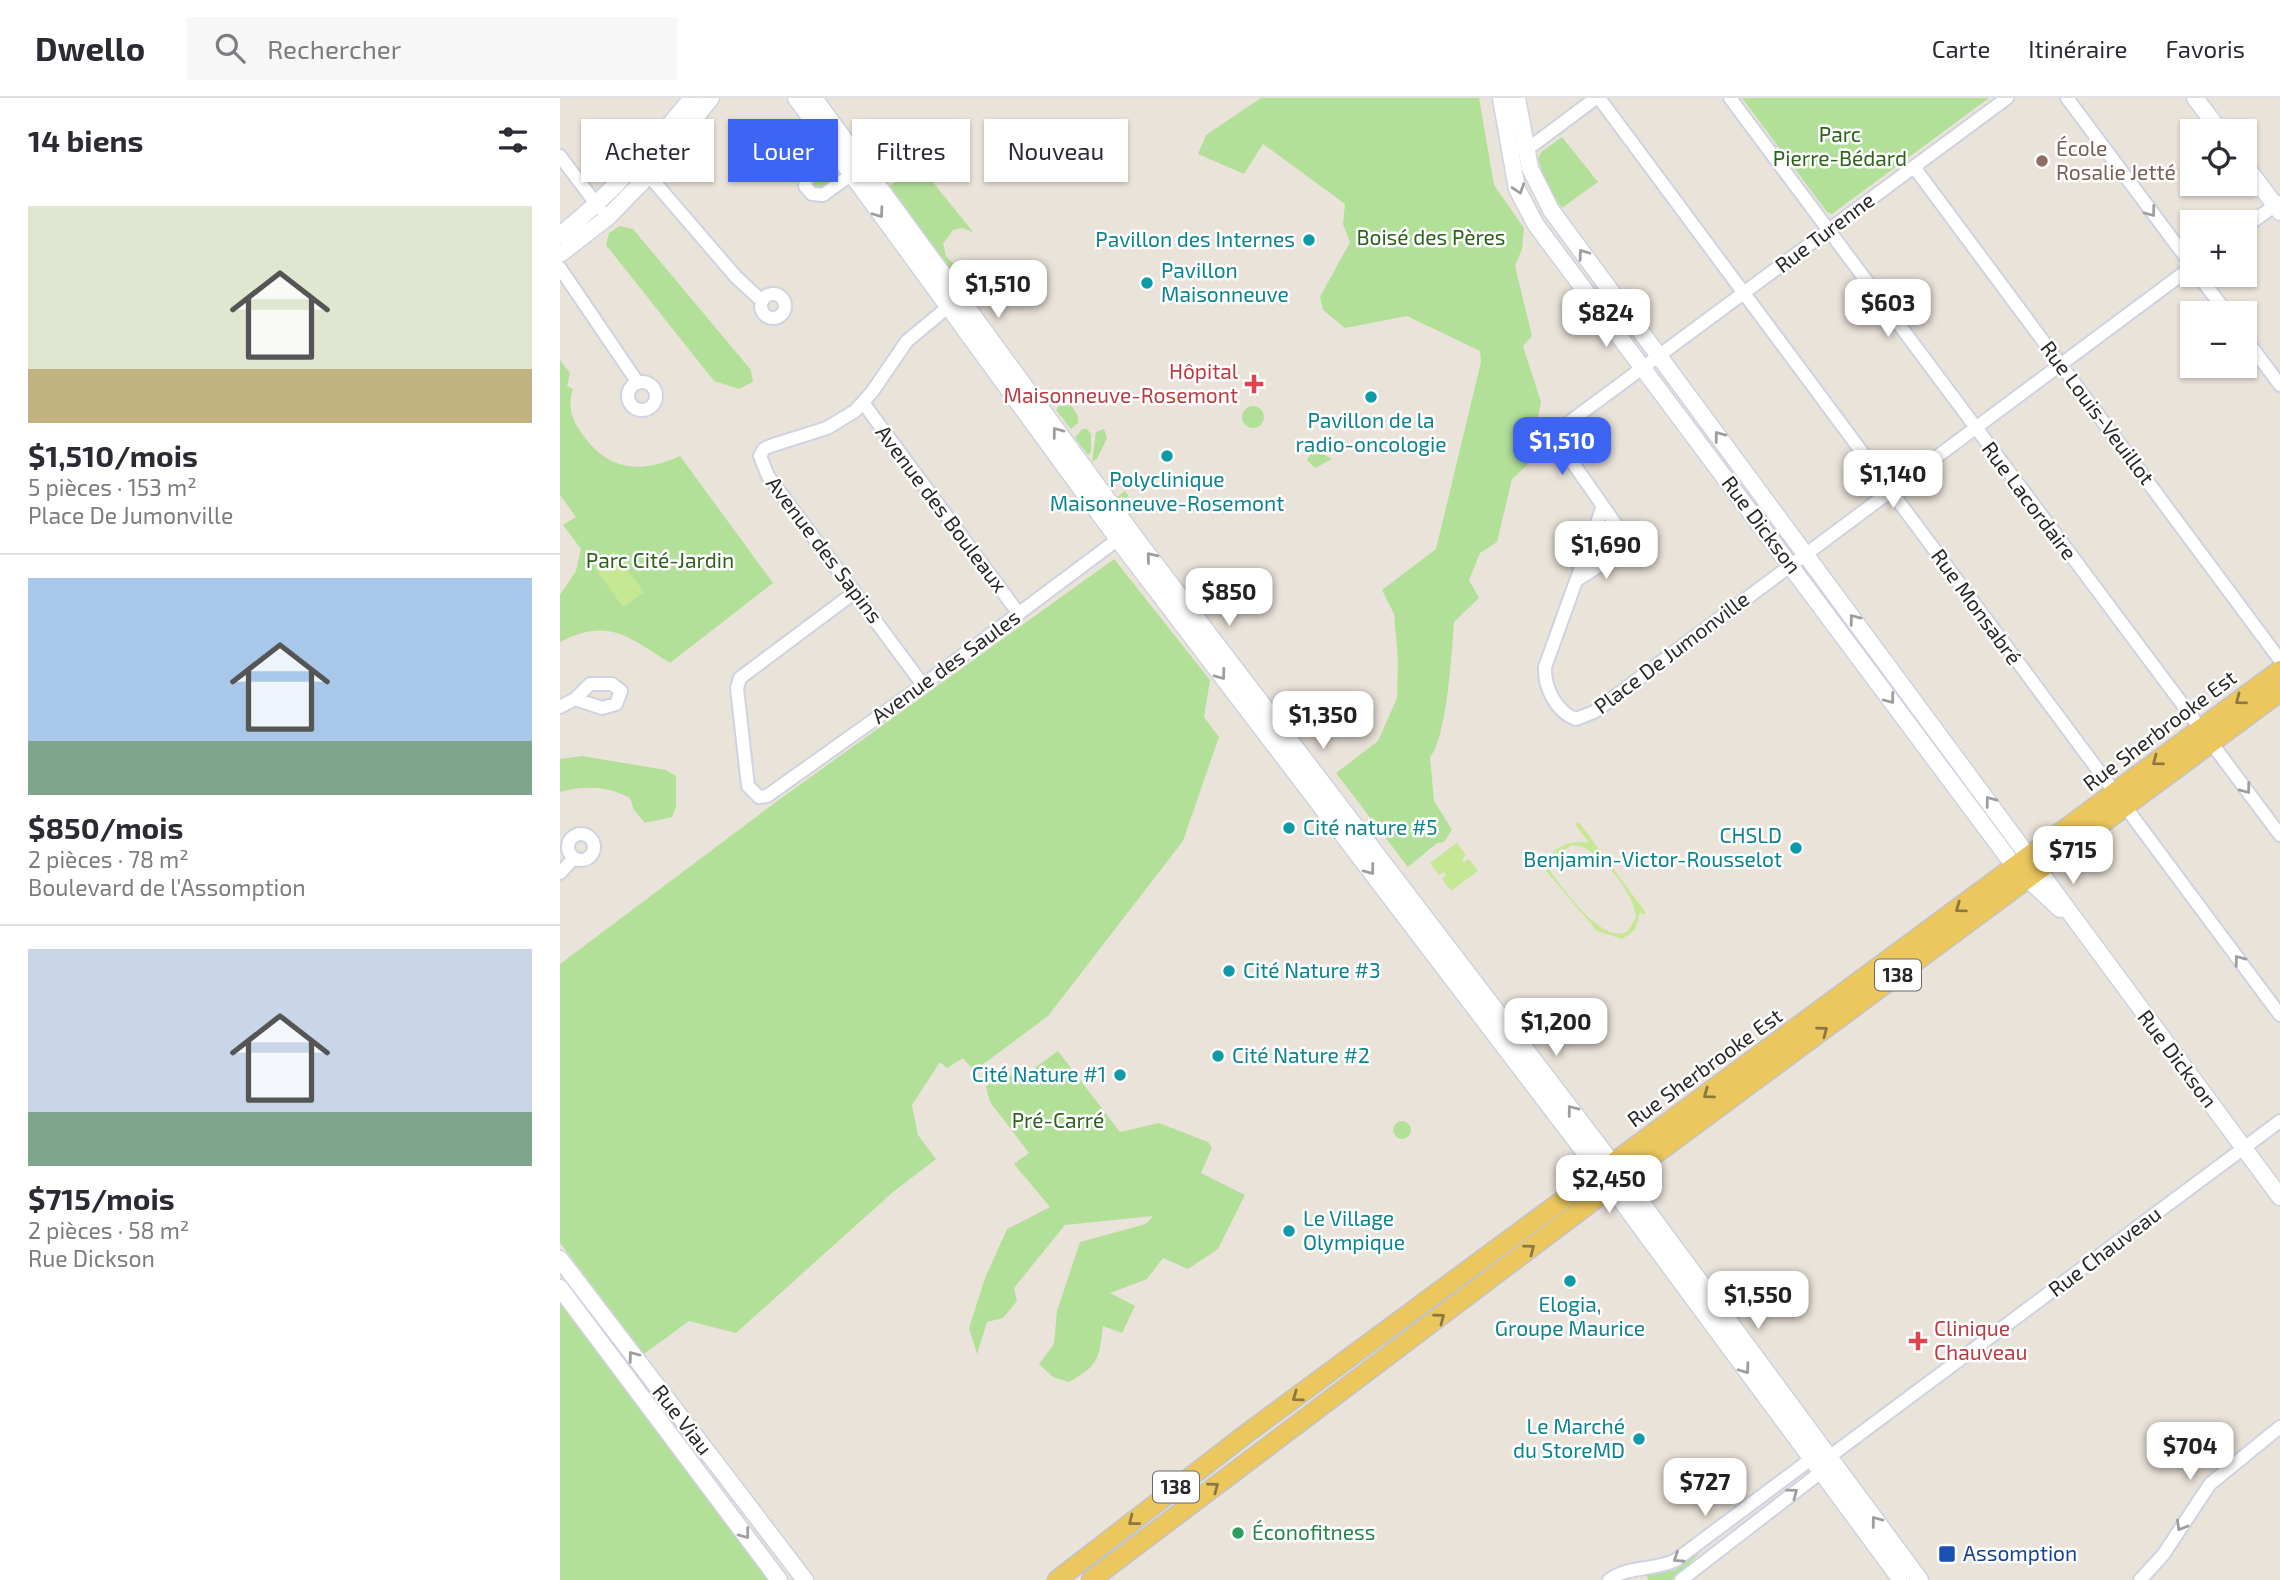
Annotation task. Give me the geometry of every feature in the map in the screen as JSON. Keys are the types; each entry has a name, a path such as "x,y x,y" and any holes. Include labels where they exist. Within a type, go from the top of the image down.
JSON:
{"main road":[{"path":"686,106 711,98"},
{"path":"796,98 811,119"},
{"path":"814,98 852,163"},
{"name":"Rue Dickson","path":"1501,98 1517,189 1536,225 1791,565 2074,922 2280,1197"},
{"name":"Rue Dickson","path":"1517,98 1530,168 1543,199 1807,554 2029,868"},
{"path":"2195,98 2211,119"},
{"path":"838,154 852,167"},
{"path":"2257,180 2278,206"},
{"path":"560,254 631,182"},
{"path":"865,182 1124,534 1653,1231 1901,1580"},
{"path":"560,235 602,212"},
{"name":"Rue Sherbrooke Est","path":"1057,1580 1246,1434 1612,1176 2029,868 2206,736 2280,670"},
{"name":"Rue Sherbrooke Est","path":"2206,736 2280,692"},
{"name":"Rue Sherbrooke Est","path":"1091,1580 1612,1176"},
{"name":"Rue Viau","path":"560,1259 805,1580"},
{"name":"Rue Viau","path":"560,1288 779,1580"},
{"path":"1820,1463 1920,1580"},
{"path":"1108,1541 1120,1558"}],"street":[{"path":"1509,150 1526,148 1597,98"},
{"name":"Rue Monsabré","path":"1597,98 2280,1015"},
{"name":"Rue Lacordaire","path":"1730,98 2280,835"},
{"name":"Rue Turenne","path":"1644,369 2007,98"},
{"path":"2067,98 2180,250"},
{"path":"560,156 602,212"},
{"name":"Rue Louis-Veuillot","path":"1914,167 2280,660"},
{"path":"806,182 805,186 812,194 823,195 852,175"},
{"path":"654,182 736,277 762,301"},
{"path":"2257,220 2278,206"},
{"path":"560,268 638,383"},
{"path":"1791,565 2180,276"},
{"name":"Avenue des Sapins","path":"923,685 768,476 761,456 764,449 827,428 864,404 907,341 954,302"},
{"path":"2257,354 2280,384"},
{"path":"1577,580 1618,554 1625,545 1624,534 1561,446 1560,433 1564,426 1644,369"},
{"name":"Avenue des Bouleaux","path":"864,404 1019,614"},
{"name":"Place De Jumonville","path":"1603,506 1545,667 1545,679 1566,714 1578,719 1594,712 1791,565"},
{"name":"Avenue des Saules","path":"855,592 740,678 737,688 748,786 759,797 767,796 923,685 1124,534"},
{"path":"560,707 575,699"},
{"path":"560,873 573,858"},
{"name":"Rue Chauveau","path":"1608,1580 1620,1572 1666,1565 1676,1560 1820,1463 2280,1121"},
{"path":"2140,1580 2163,1555 2210,1484 2280,1427"},
{"name":"Rue Chauveau","path":"1681,1580 1820,1463"}],"green space":[{"name":"Boisé des Pères","path":"1261,98 1479,98 1494,185 1524,228 1522,249 1515,266 1532,336 1523,346 1541,402 1528,464 1512,479 1497,542 1480,553 1469,580 1479,598 1454,622 1445,713 1436,747 1430,757 1434,801 1452,830 1444,842 1437,843 1408,867 1336,773 1378,741 1397,698 1398,660 1394,614 1382,590 1436,549 1481,362 1480,351 1407,316 1345,328 1323,310 1320,297 1350,242 1343,224 1345,204 1263,144 1244,174 1198,154 1206,135"},
{"name":"Parc Pierre-Bédard","path":"1742,98 1989,98 1832,214 1827,212"},
{"path":"1562,137 1598,182 1562,208 1548,188 1538,159 1541,152"},
{"path":"814,182 828,182 820,188 814,186"},
{"path":"895,182 933,182 973,232 962,228 953,230 943,244 946,256 965,276 964,283 956,277 888,187"},
{"path":"620,226 633,229 751,370 753,382 739,389 714,381 606,245 609,233"},
{"name":"Parc Cité-Jardin","path":"560,360 570,373 567,386 573,389 570,401 573,418 593,447 604,456 626,466 652,465 680,456 773,583 670,663 618,633 592,631 560,642 560,595 576,571 581,549 563,525 576,517 560,495"},
{"path":"1071,405 1078,416 1078,423 1071,429 1056,410 1059,406"},
{"path":"1253,406 1261,409 1264,417 1261,425 1253,428 1245,425 1242,417 1245,409"},
{"path":"1082,429 1087,429 1091,434 1091,452 1088,455 1075,438"},
{"path":"1104,429 1107,438 1097,459 1092,462 1096,432"},
{"path":"1312,451 1318,451 1332,459 1315,468 1307,460"},
{"path":"1125,491 1135,506 1131,515 1117,497"},
{"path":"1606,523 1619,540 1593,561 1603,524"},
{"path":"614,552 644,592 623,607 594,567"},
{"path":"1114,559 1210,680 1204,717 1219,737 1183,841 1048,1016 974,1071 963,1058 947,1068 940,1062 912,1105 918,1135 936,1159 893,1192 736,1333 689,1321 644,1354 560,1243 560,964 780,799"},
{"path":"582,756 666,770 676,776 676,806 672,817 645,823 634,810 630,798 605,789 578,788 560,792 560,759"},
{"path":"1579,822 1646,913 1643,915 1640,912 1635,930 1622,939 1597,931 1547,872 1546,860 1560,847 1577,842 1589,843 1575,824","holes":["1572,845 1582,847 1603,861 1629,896 1636,917 1627,932 1617,934 1595,923 1574,902 1550,871 1552,858"]},
{"path":"1457,843 1466,855 1462,859 1464,862 1469,859 1478,871 1451,891 1442,879 1446,875 1444,872 1439,875 1430,863"},
{"name":"Pré-Carré","path":"1058,1051 1120,1132 1159,1123 1208,1142 1212,1148 1201,1173 1245,1195 1218,1249 1188,1269 1163,1258 1147,1279 1110,1293 1135,1306 1122,1333 1103,1326 1096,1360 1086,1371 1069,1382 1053,1377 1039,1364 1054,1344 1057,1311 1080,1242 1146,1224 1153,1216 1065,1225 1014,1288 1017,1301 1003,1318 987,1322 977,1354 969,1328 985,1278 1007,1229 1050,1207 1014,1164 1029,1153 990,1102 986,1087 993,1076 1003,1072 1019,1079"},
{"path":"1402,1121 1408,1124 1411,1130 1408,1136 1402,1139 1396,1136 1393,1130 1396,1124"},
{"path":"560,1302 771,1580 560,1580"},
{"path":"1702,1551 1672,1580 1648,1580 1647,1575 1675,1570"}],"place":[{"name":"École Rosalie Jetté","path":"2042,161"},
{"name":"Pavillon des Internes","path":"1309,240"},
{"name":"Pavillon Maisonneuve","path":"1147,283"},
{"name":"Hôpital Maisonneuve-Rosemont","path":"1254,384"},
{"name":"Pavillon de la radio-oncologie","path":"1371,397"},
{"name":"Polyclinique Maisonneuve-Rosemont","path":"1167,456"},
{"name":"Cité nature #5","path":"1289,828"},
{"name":"CHSLD Benjamin-Victor-Rousselot","path":"1796,848"},
{"name":"Cité Nature #3","path":"1229,971"},
{"name":"Cité Nature #2","path":"1218,1056"},
{"name":"Cité Nature #1","path":"1120,1075"},
{"name":"Le Village Olympique","path":"1289,1231"},
{"name":"Elogia, Groupe Maurice","path":"1570,1281"},
{"name":"Clinique Chauveau","path":"1918,1341"},
{"name":"Le Marché du StoreMD","path":"1639,1439"},
{"name":"Éconofitness","path":"1238,1533"},
{"name":"Assomption","path":"1947,1554"}]}
